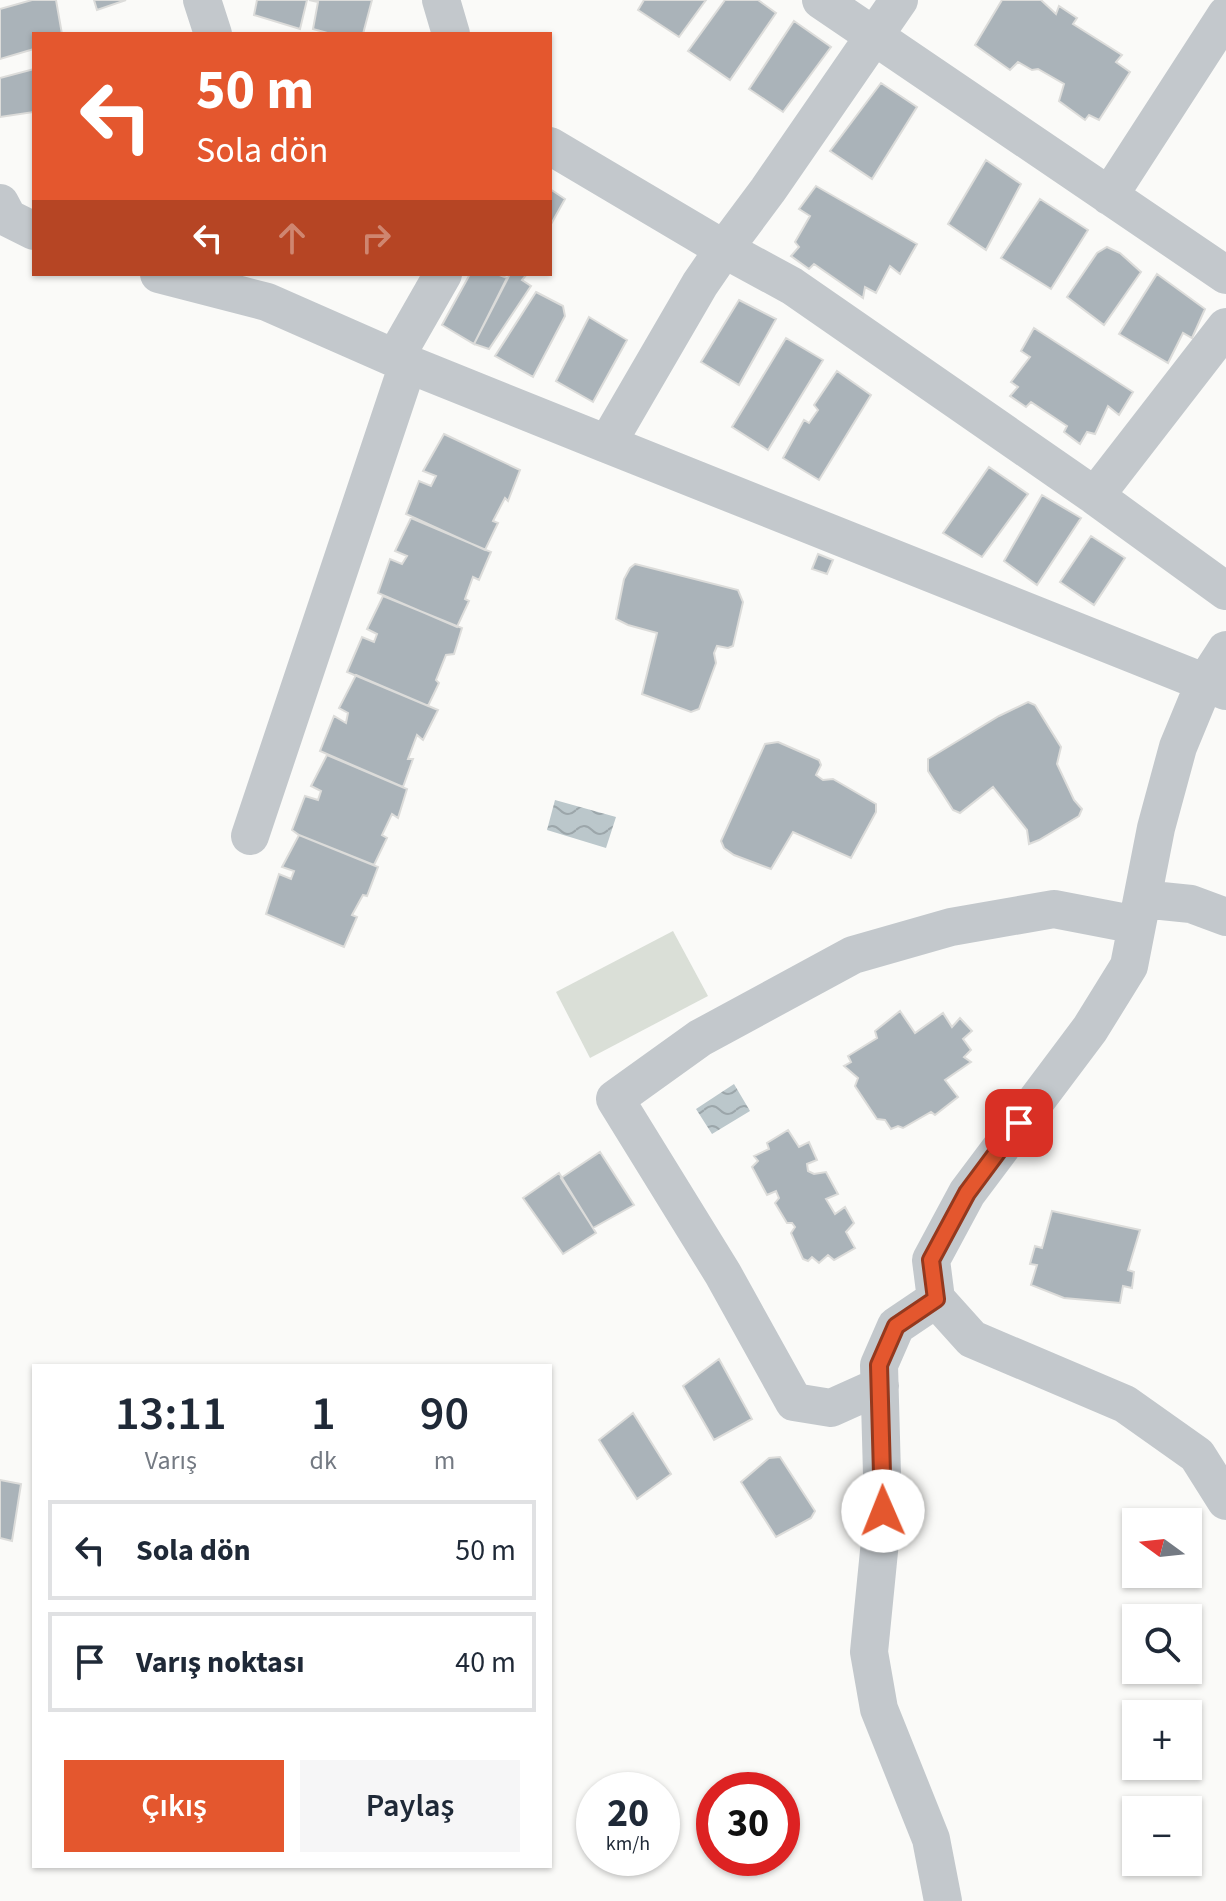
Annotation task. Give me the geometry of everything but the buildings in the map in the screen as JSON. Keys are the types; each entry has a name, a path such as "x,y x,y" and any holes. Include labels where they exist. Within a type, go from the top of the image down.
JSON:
{"street":[{"path":"202,0 212,32"},
{"path":"441,0 450,32"},
{"path":"821,0 1226,275"},
{"path":"607,444 700,284 899,0"},
{"path":"1109,196 1226,15"},
{"path":"552,147 805,295 1226,591"},
{"path":"0,203 8,218 32,230"},
{"path":"174,276 265,288 402,361 1215,688"},
{"path":"250,836 402,361 442,276"},
{"path":"1095,496 1226,327"},
{"path":"1226,650 1215,688 1178,747 1156,828 1129,966 1090,1029 967,1193 931,1260 936,1299 972,1339 1125,1404 1197,1455 1226,1501"},
{"path":"880,1386 831,1408 794,1402 723,1274 615,1099 700,1038 853,955 951,927 1054,909 1140,912 1191,904 1226,917"},
{"path":"936,1299 896,1326 879,1365 883,1511 869,1652 879,1709 931,1839 943,1901"}],"shaded area":[{"path":"673,931 708,996 590,1058 556,992"}],"water":[{"path":"555,800 616,817 606,848 547,830"},
{"path":"734,1084 750,1111 712,1134 696,1109"}],"route":[{"path":"883,1511 879,1365 896,1326 936,1299 931,1260 967,1193 1019,1123"}]}
